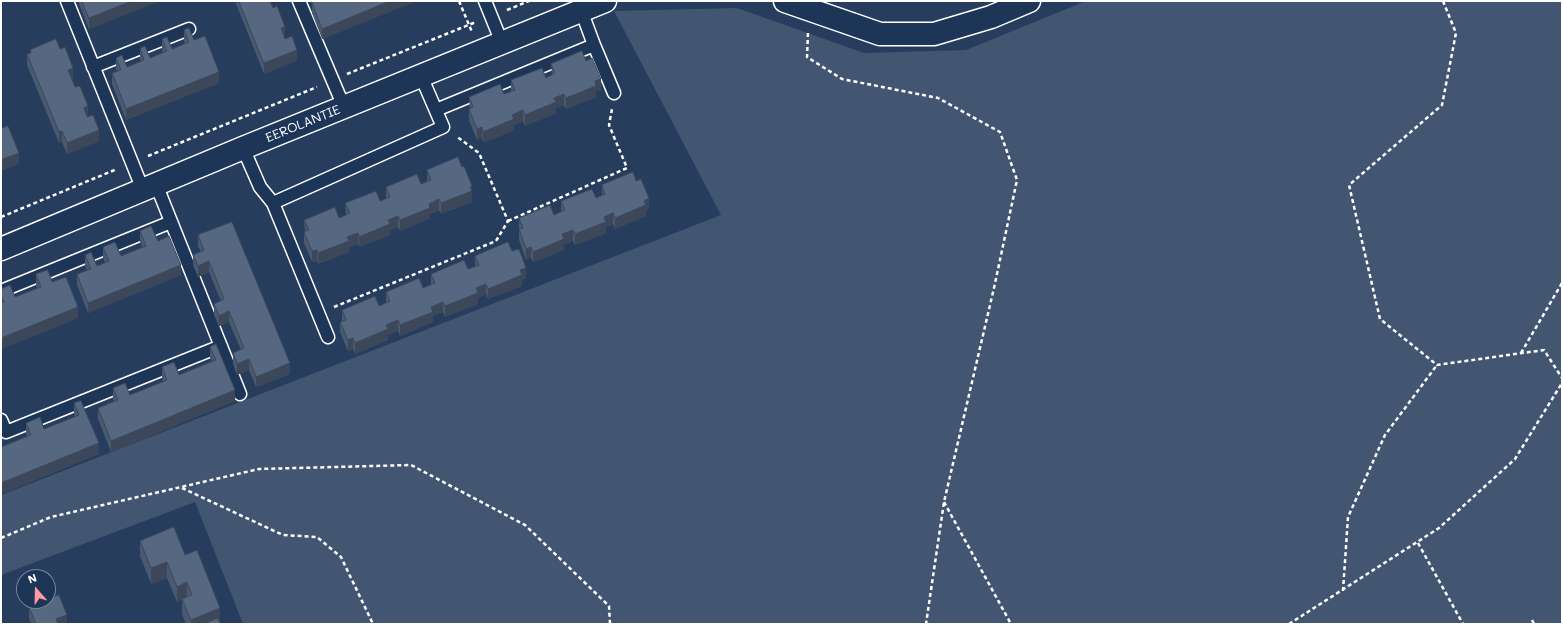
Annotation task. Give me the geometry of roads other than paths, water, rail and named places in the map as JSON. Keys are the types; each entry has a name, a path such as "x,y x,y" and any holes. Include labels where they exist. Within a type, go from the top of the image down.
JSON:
{"street":[{"name":"EEROLANTIE","path":"1,249 243,148 605,1"},
{"path":"785,1 880,34 934,34 991,17 1029,1"}],"lane":[{"path":"67,1 132,163 150,187 171,222 240,394"},
{"path":"299,1 344,108"},
{"path":"485,1 502,43"},
{"path":"581,10 614,93"},
{"path":"93,67 189,29"},
{"path":"436,110 594,45"},
{"path":"273,203 443,127 421,76"},
{"path":"243,148 260,187 273,203 328,337"},
{"path":"1,292 171,222"},
{"path":"2,424 6,432 221,346"}]}
